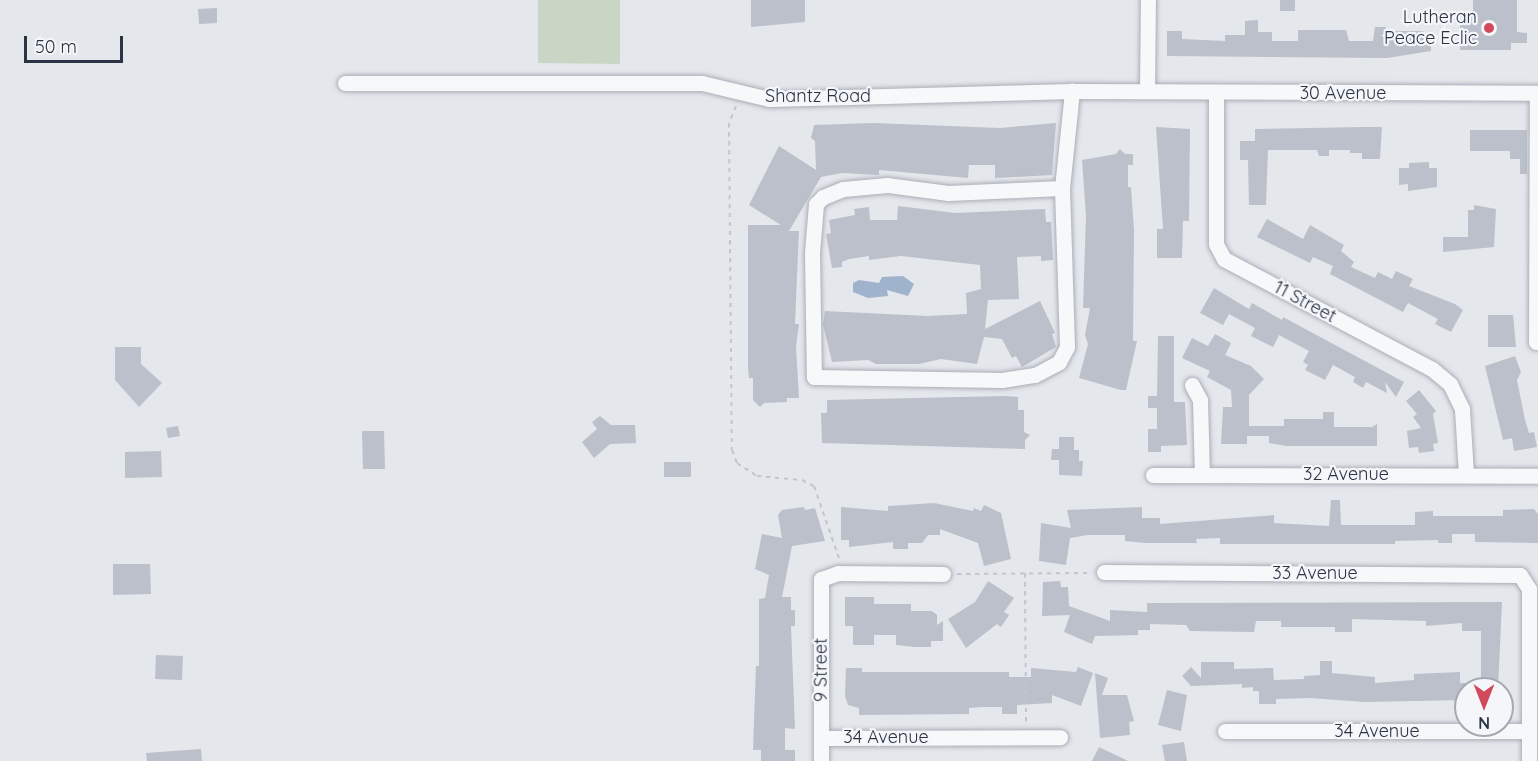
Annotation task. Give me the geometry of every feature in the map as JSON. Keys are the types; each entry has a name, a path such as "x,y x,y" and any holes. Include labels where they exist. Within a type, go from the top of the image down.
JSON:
{"street":[{"path":"1147,91 1148,0"},
{"name":"Shantz Road","path":"345,83 702,83 770,99 1147,91"},
{"path":"1062,188 948,193 887,185 843,189 823,197 816,204 812,253 814,377 1002,380 1050,369 1065,355 1067,347 1062,188 1072,91"},
{"name":"30 Avenue","path":"1147,91 1538,93"},
{"name":"11 Street","path":"1216,92 1216,244 1224,259 1432,369 1450,384 1462,409 1466,474"},
{"path":"1536,342 1538,93"},
{"path":"1192,385 1200,399 1202,474"},
{"name":"32 Avenue","path":"1153,475 1466,474 1538,476"},
{"name":"33 Avenue","path":"1104,572 1514,573 1526,578 1529,589 1529,731"},
{"path":"838,573 943,574"},
{"name":"9 Street","path":"821,761 821,579 838,573"},
{"name":"34 Avenue","path":"1226,731 1529,731"},
{"path":"1528,761 1529,731"},
{"name":"34 Avenue","path":"821,738 1060,737"}],"path":[{"path":"738,103 729,123 732,450 737,463 757,476 802,480 814,486 839,552 838,573"},
{"path":"943,574 1104,572"},
{"path":"1025,573 1026,730"}],"green space":[{"path":"538,0 620,0 620,64 538,63"}],"water":[{"path":"903,276 914,284 908,296 887,290 888,296 868,298 853,292 853,283 859,280 879,283 882,277"}],"building":[{"path":"751,0 805,0 805,22 751,27"},
{"path":"1280,0 1295,0 1295,11 1280,11"},
{"name":"Lutheran Peace Eclic","path":"1473,0 1517,0 1517,32 1527,33 1527,43 1511,43 1511,50 1460,50 1460,24 1467,24 1468,15 1473,15"},
{"path":"217,8 217,23 199,24 198,9"},
{"path":"1258,20 1258,32 1272,32 1272,41 1298,41 1298,30 1346,30 1349,41 1373,41 1375,27 1386,27 1386,31 1423,31 1426,41 1431,41 1431,51 1387,58 1167,56 1167,31 1182,31 1182,39 1225,41 1225,35 1245,35 1245,21"},
{"path":"873,123 1000,128 1056,123 1052,175 995,178 995,165 969,165 968,178 879,170 879,175 842,173 821,177 789,231 799,231 795,324 799,324 796,346 799,398 787,398 787,402 764,403 760,407 753,400 753,378 749,378 748,368 748,225 781,225 749,205 779,146 816,170 815,141 811,138 814,125"},
{"path":"1156,127 1190,129 1189,221 1183,221 1182,258 1157,258 1157,229 1163,229"},
{"path":"1382,127 1380,159 1362,159 1362,153 1350,153 1350,150 1329,150 1329,156 1319,156 1317,150 1268,150 1266,205 1249,205 1248,160 1240,160 1240,141 1255,141 1255,129"},
{"path":"1470,130 1527,130 1527,174 1520,174 1520,159 1510,159 1510,151 1470,151"},
{"path":"1120,149 1125,154 1133,154 1133,165 1128,165 1128,187 1131,187 1134,230 1133,341 1137,341 1126,390 1079,378 1088,344 1085,335 1090,308 1083,308 1086,216 1082,160 1116,154"},
{"path":"1429,162 1429,168 1437,168 1437,187 1408,191 1408,184 1399,185 1399,168 1409,168 1409,163"},
{"path":"1474,205 1496,209 1494,247 1443,252 1443,237 1468,237 1468,210 1474,210"},
{"path":"898,206 955,213 1045,209 1046,222 1051,222 1053,260 1041,261 1041,256 1017,257 1019,299 988,300 985,329 1040,301 1055,333 1052,334 1056,347 1022,367 1016,356 1012,358 1002,339 984,337 977,364 941,359 919,364 876,364 868,360 832,362 823,324 825,311 927,316 967,314 966,293 981,289 980,265 901,256 869,260 869,256 849,259 842,262 842,267 832,268 826,234 831,233 829,220 855,215 854,209 869,207 870,220 897,220"},
{"path":"1267,219 1303,239 1310,225 1344,245 1341,251 1354,262 1351,267 1375,278 1378,272 1392,279 1396,271 1413,279 1409,286 1455,304 1463,310 1451,332 1435,324 1438,319 1408,303 1403,312 1330,274 1333,266 1313,257 1310,263 1257,237"},
{"path":"1214,288 1249,309 1252,303 1282,320 1283,317 1404,382 1396,397 1385,382 1387,393 1366,382 1363,388 1353,382 1355,377 1333,365 1325,380 1305,370 1308,365 1303,362 1309,351 1279,335 1273,347 1251,336 1255,328 1229,314 1223,325 1200,313"},
{"path":"1488,315 1513,315 1516,347 1488,347"},
{"path":"1215,334 1231,343 1225,355 1251,366 1264,379 1249,395 1249,426 1284,426 1284,419 1323,419 1323,412 1334,412 1334,427 1372,427 1377,424 1377,446 1286,446 1269,443 1269,436 1247,436 1247,444 1221,444 1223,407 1232,407 1231,390 1207,377 1210,371 1182,358 1192,338 1208,346"},
{"path":"1158,336 1174,336 1174,402 1185,402 1187,445 1161,446 1161,452 1148,452 1148,429 1157,429 1157,408 1148,408 1148,396 1157,396"},
{"path":"115,347 141,347 141,364 162,383 139,407 115,380"},
{"path":"1515,356 1521,372 1517,380 1525,420 1529,433 1534,432 1537,447 1514,451 1512,438 1503,440 1485,366"},
{"path":"1419,390 1436,411 1433,414 1438,443 1433,444 1434,451 1419,453 1418,447 1409,448 1407,431 1421,428 1413,417 1417,414 1406,401"},
{"path":"1018,397 1018,410 1024,410 1024,432 1030,435 1025,440 1025,449 822,443 821,413 827,413 827,400"},
{"path":"600,416 611,425 635,425 636,443 610,444 594,458 582,442 597,429 592,422"},
{"path":"178,426 180,436 168,438 166,428"},
{"path":"362,431 384,431 385,469 363,469"},
{"path":"1059,437 1074,437 1074,450 1079,450 1079,461 1083,461 1082,476 1059,475 1059,460 1051,460 1052,449 1059,449"},
{"path":"161,451 162,477 125,478 125,452"},
{"path":"664,462 691,462 691,477 664,477"},
{"path":"1331,500 1340,500 1341,525 1415,525 1415,512 1433,511 1433,516 1503,516 1503,510 1534,509 1538,514 1538,543 1475,542 1475,534 1452,534 1452,543 1438,543 1438,540 1395,541 1395,544 1220,544 1220,538 1196,539 1197,543 1145,543 1125,541 1125,535 1088,535 1070,538 1066,565 1039,561 1041,523 1071,528 1067,510 1142,507 1142,518 1160,518 1160,524 1274,515 1274,523 1329,526"},
{"path":"934,503 973,511 974,508 981,511 984,505 1001,513 1011,559 984,566 978,543 940,529 940,535 928,535 922,543 908,543 908,549 893,549 893,542 849,547 849,540 841,540 841,507 888,511 888,506"},
{"path":"804,507 805,510 815,508 825,541 792,546 782,597 791,597 791,610 795,610 795,626 791,626 795,729 785,728 785,750 795,750 795,761 761,761 761,750 753,750 756,666 759,666 759,599 765,598 769,575 755,569 762,534 782,538 778,515 782,510"},
{"path":"113,564 150,564 151,594 113,595"},
{"path":"988,581 1014,598 1004,612 1009,615 1001,627 997,624 966,648 948,619 975,602"},
{"path":"1060,581 1061,587 1068,587 1069,606 1110,621 1110,610 1147,612 1147,603 1502,602 1499,677 1481,677 1481,631 1462,631 1462,623 1426,626 1426,621 1352,619 1352,632 1335,632 1335,627 1281,627 1281,621 1256,621 1254,632 1190,631 1186,625 1150,624 1150,630 1138,630 1138,635 1095,636 1092,644 1064,632 1070,615 1042,616 1043,582"},
{"path":"845,597 874,597 874,604 911,604 911,611 932,611 937,615 937,625 943,621 943,641 931,641 931,647 915,647 896,645 896,635 874,635 874,645 853,645 853,626 845,626"},
{"path":"156,655 183,656 182,680 155,679"},
{"path":"1320,661 1332,661 1332,673 1375,677 1375,683 1414,680 1414,674 1460,672 1460,677 1454,677 1454,700 1364,702 1311,698 1276,699 1276,704 1259,704 1259,691 1253,691 1253,687 1242,688 1242,684 1191,686 1182,676 1191,667 1201,678 1201,662 1234,662 1234,669 1273,668 1274,680 1304,679 1304,676 1320,675"},
{"path":"1078,667 1093,673 1081,706 1052,695 1052,703 1017,705 1017,714 1002,714 1002,707 982,707 969,708 969,714 859,715 859,708 848,705 845,696 846,668 862,668 862,672 1009,672 1009,677 1031,677 1031,668 1076,672"},
{"path":"1095,673 1108,678 1102,695 1127,695 1134,721 1129,722 1130,735 1100,738"},
{"path":"1167,690 1187,695 1181,731 1158,725"},
{"path":"1184,742 1187,761 1165,761 1162,745"},
{"path":"1099,747 1128,761 1092,761"},
{"path":"201,749 202,761 147,761 146,753"}],"place":[{"name":"Lutheran Peace Eclic","path":"1489,28"}]}
